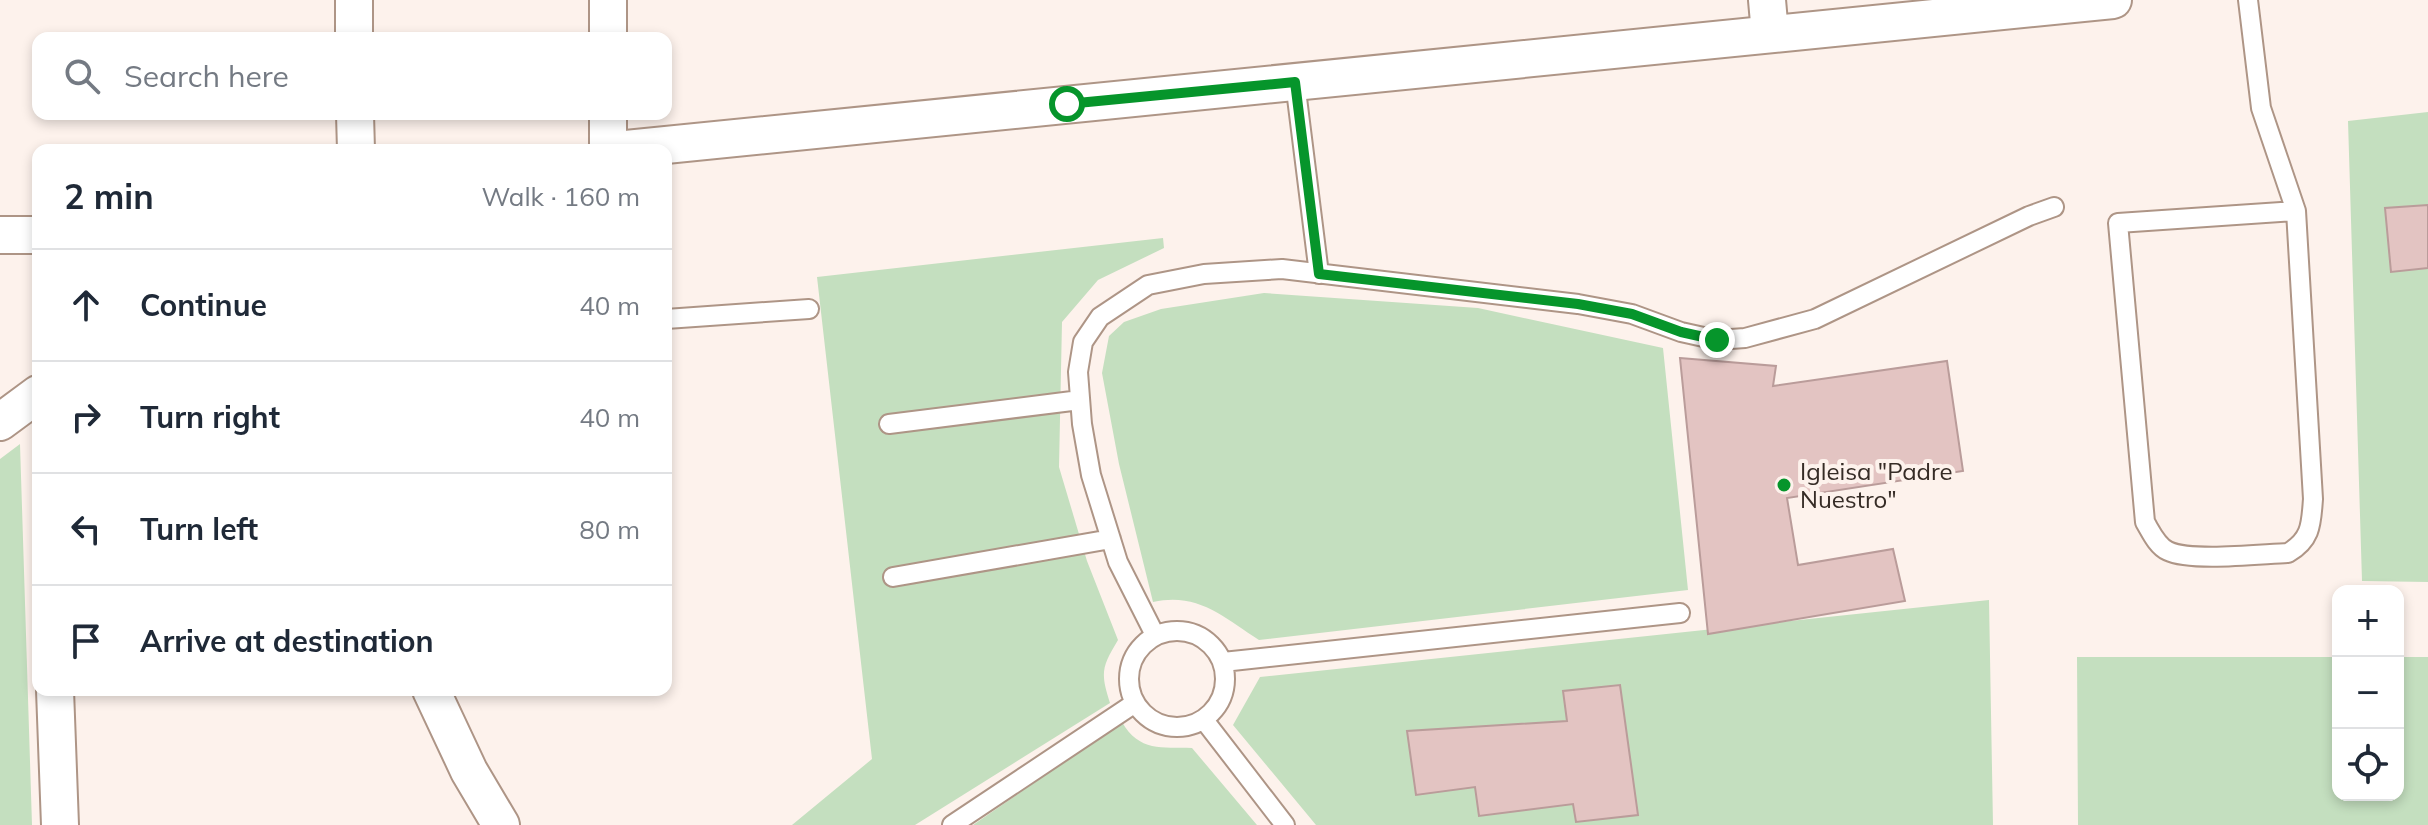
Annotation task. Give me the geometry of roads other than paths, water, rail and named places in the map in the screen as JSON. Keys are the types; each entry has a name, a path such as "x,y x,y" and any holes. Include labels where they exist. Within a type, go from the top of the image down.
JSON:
{"street":[{"path":"354,0 354,32"},
{"path":"608,0 608,32"},
{"path":"672,144 1295,82 1769,17 2113,0"},
{"path":"355,120 356,144"},
{"path":"608,120 608,144"},
{"path":"0,235 32,235"},
{"path":"0,422 32,398"},
{"path":"55,696 60,825"},
{"path":"434,696 469,771 501,825"}],"lane":[{"path":"2248,0 2261,108 2296,211 2313,499 2311,526 2300,546 2288,553 2195,556 2169,551 2154,539 2145,522 2118,223 2296,211"},
{"path":"1295,82 1319,274"},
{"path":"1155,635 1118,562 1091,475 1078,372 1083,342 1100,317 1148,285 1204,274 1282,269 1578,304 1632,314 1681,332 1717,340 1745,338 1815,319 2029,216 2054,207"},
{"path":"672,319 809,309"},
{"path":"889,424 1080,400"},
{"path":"893,577 1111,539"},
{"path":"1223,662 1680,613"},
{"path":"1171,630 1187,631 1202,637 1215,648 1223,662 1226,678 1216,709 1204,720 1189,726 1173,727 1144,715 1129,688 1128,672 1142,644 1155,635 1171,630"},
{"path":"952,825 1135,703"},
{"path":"1204,720 1285,825"}],"place":[{"name":"Igleisa \"Padre Nuestro\"","path":"1784,485"}]}
